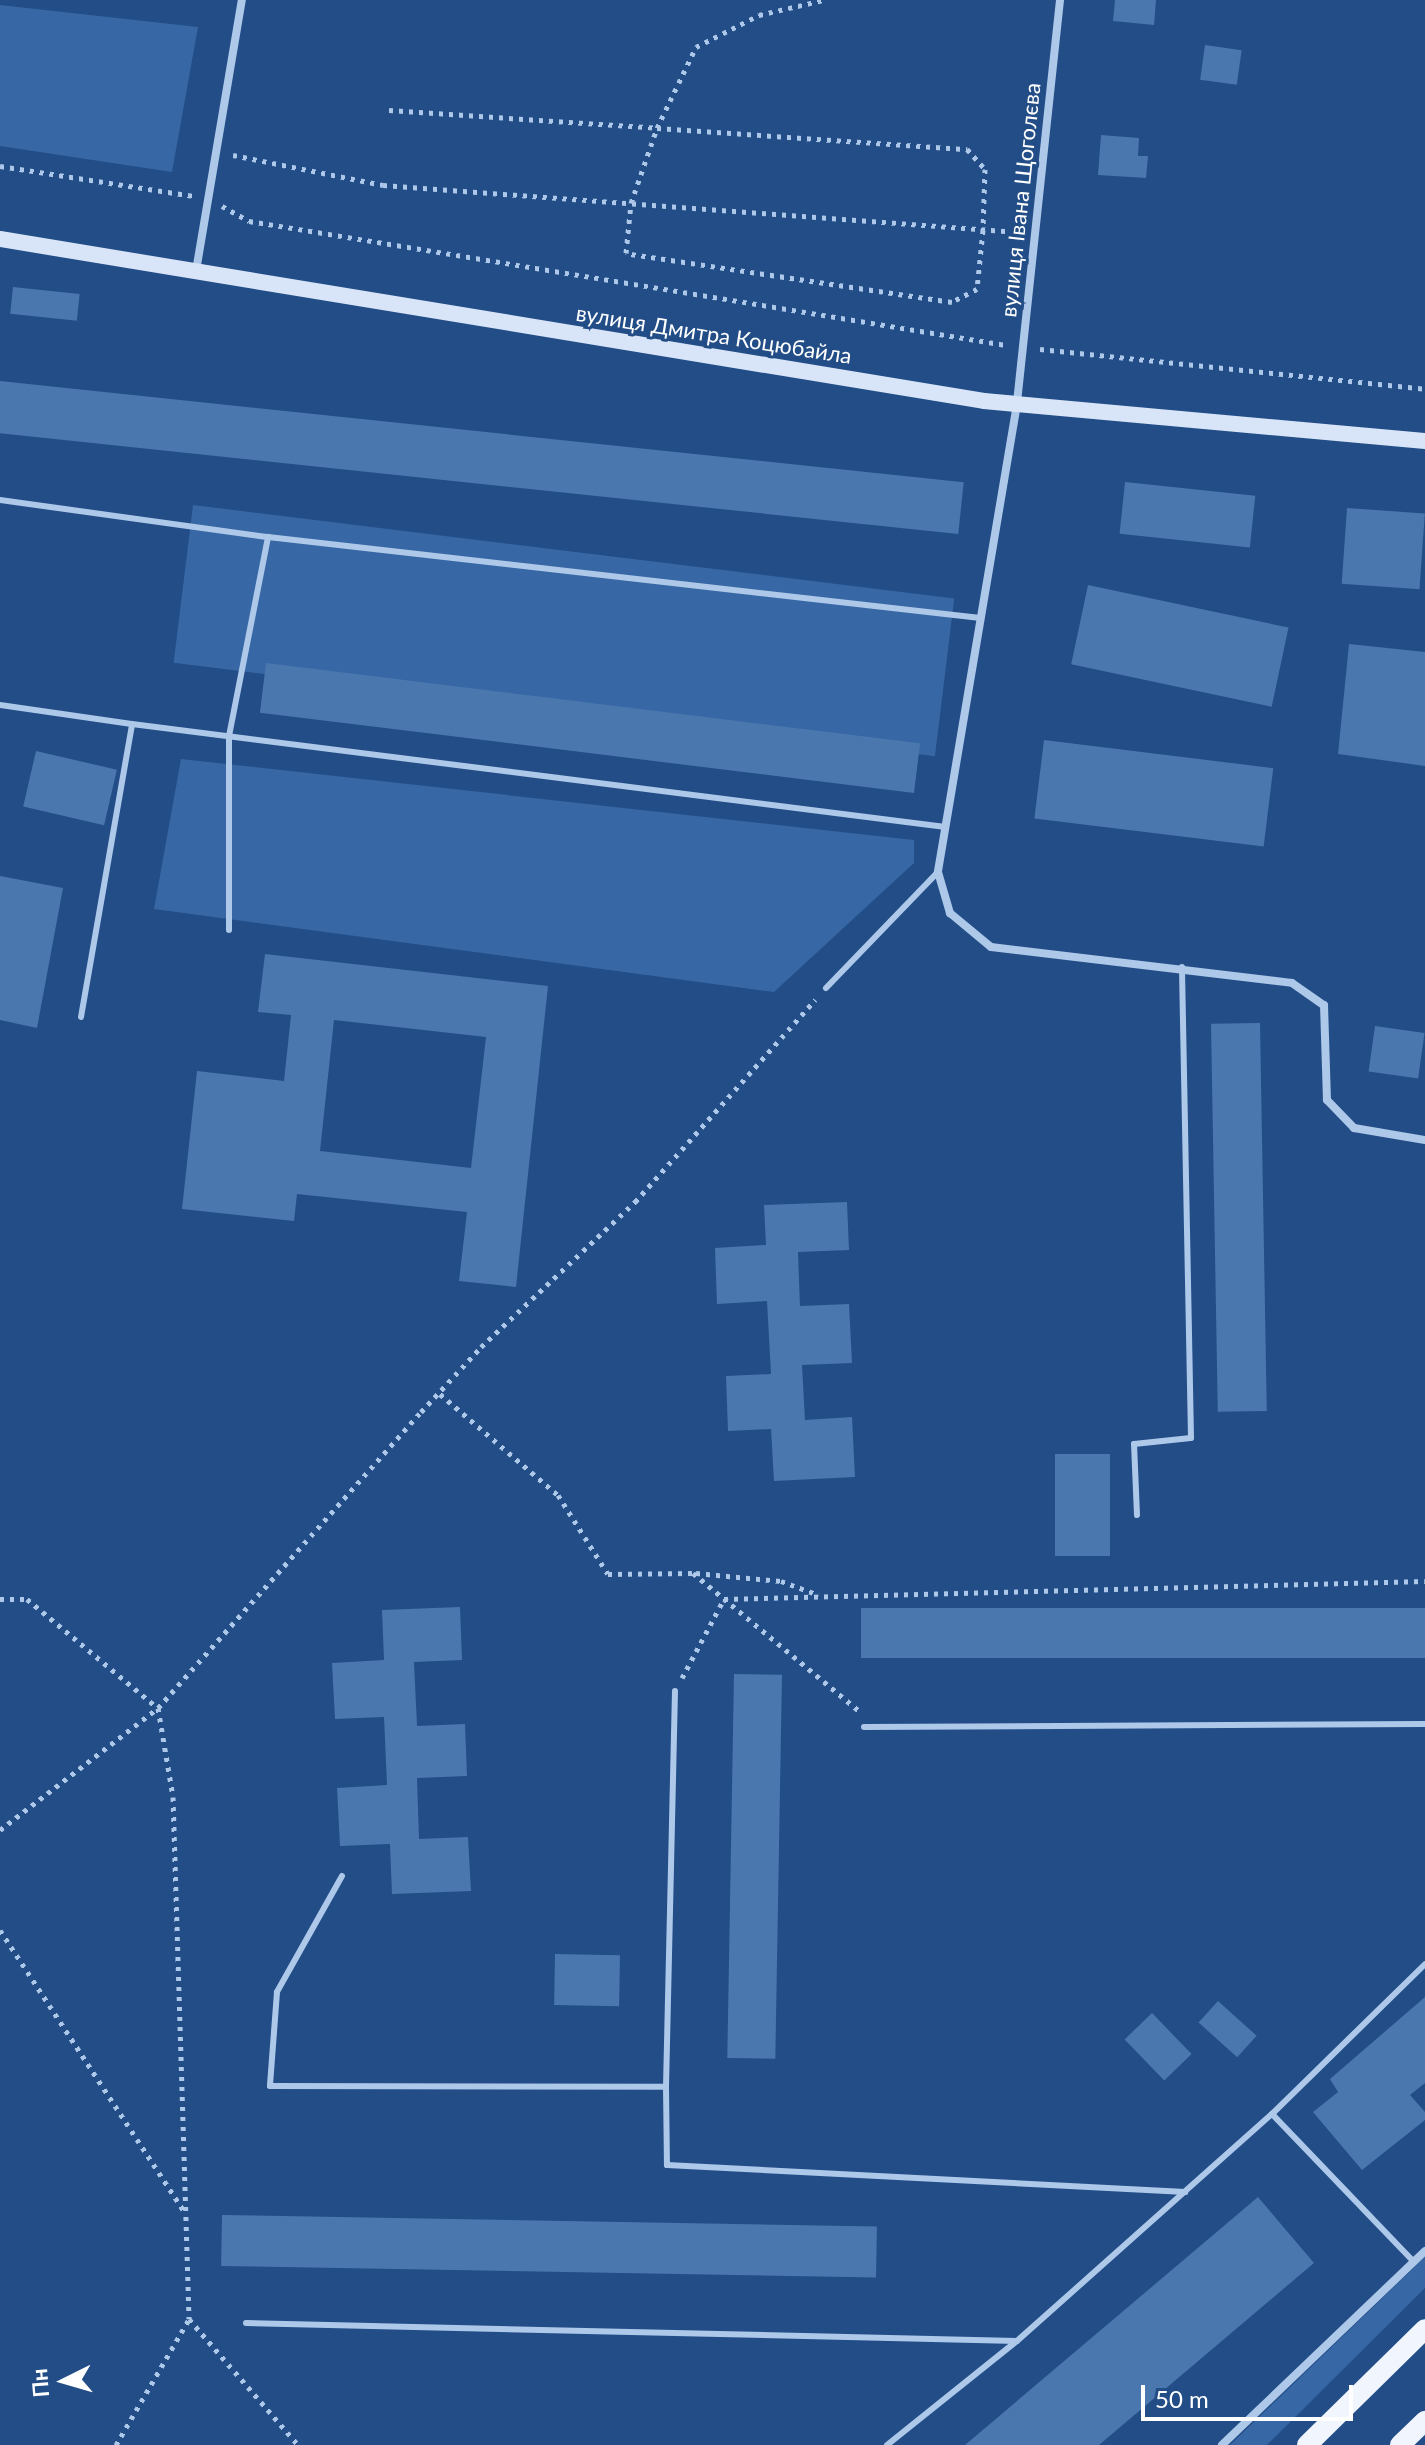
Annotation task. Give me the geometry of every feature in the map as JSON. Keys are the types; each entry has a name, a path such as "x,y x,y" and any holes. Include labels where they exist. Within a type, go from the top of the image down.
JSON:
{"main road":[{"name":"вулиця Дмитра Коцюбайла","path":"0,239 1017,404 1425,441"},
{"path":"1307,2445 1425,2329"},
{"path":"1400,2445 1425,2421"}],"street":[{"path":"196,271 242,0"},
{"name":"вулиця Івана Щоголєва","path":"938,872 1017,404 1060,0"},
{"path":"938,872 950,913 991,947 1182,967 1292,983 1324,1005 1327,1100 1354,1128 1425,1140"},
{"path":"1222,2445 1425,2251"}],"lane":[{"path":"0,500 268,537 980,618"},
{"path":"229,930 229,736 268,537"},
{"path":"0,705 946,827"},
{"path":"81,1017 132,724"},
{"path":"826,988 938,872"},
{"path":"1137,1515 1134,1444 1191,1438 1182,967"},
{"path":"675,1691 667,2165 1185,2192"},
{"path":"864,1727 1425,1724"},
{"path":"342,1876 277,1992 270,2086 666,2087"},
{"path":"887,2445 1017,2341 1185,2192 1272,2114 1425,1964"},
{"path":"1272,2114 1414,2262"},
{"path":"246,2323 1017,2341"}],"path":[{"path":"389,110 657,128 967,149 985,169 983,230 977,289 952,302 626,253 631,203 657,128 696,47 759,15 824,0"},
{"path":"216,151 383,185 1035,234"},
{"path":"0,166 207,198 249,221 1022,347 1425,389"},
{"path":"0,1830 158,1708 481,1347 635,1202 826,988"},
{"path":"440,1394 558,1495 608,1574 693,1573 781,1581 824,1596"},
{"path":"693,1573 855,1711 870,1711"},
{"path":"724,1599 1425,1581"},
{"path":"0,1599 27,1599 158,1708 173,1797 189,2319 116,2445"},
{"path":"675,1691 724,1599"},
{"path":"0,1930 186,2214"},
{"path":"189,2319 298,2445"}],"shaded area":[{"path":"0,5 198,27 172,172 0,146"},
{"path":"193,505 954,598 935,756 174,663"},
{"path":"181,759 914,840 914,863 774,992 154,909"},
{"path":"1425,2257 1425,2288 1267,2445 1230,2445"}],"building":[{"path":"1115,0 1156,0 1154,25 1113,21"},
{"path":"1205,45 1242,50 1237,85 1200,80"},
{"path":"1101,135 1139,138 1138,156 1148,156 1146,178 1098,175"},
{"path":"13,287 80,294 77,321 10,314"},
{"path":"0,381 964,482 958,534 0,433"},
{"path":"1125,482 1255,496 1250,547 1120,534"},
{"path":"1347,508 1425,513 1420,589 1342,584"},
{"path":"1088,585 1289,628 1272,707 1071,664"},
{"path":"1349,644 1425,652 1425,766 1338,754"},
{"path":"266,663 920,743 914,793 260,713"},
{"path":"1044,740 1273,768 1264,847 1034,818"},
{"path":"36,751 117,770 104,825 23,807"},
{"path":"0,876 63,888 37,1028 0,1020"},
{"path":"265,954 548,986 516,1287 459,1281 467,1212 297,1194 294,1221 182,1209 197,1071 284,1081 291,1015 258,1012","holes":["334,1020 486,1037 471,1168 320,1151"]},
{"path":"1260,1023 1267,1411 1218,1412 1211,1024"},
{"path":"1375,1026 1425,1033 1418,1079 1369,1072"},
{"path":"847,1202 849,1250 798,1252 800,1306 849,1304 852,1363 802,1365 805,1420 852,1417 855,1477 774,1481 771,1429 728,1431 726,1376 771,1374 767,1301 717,1304 715,1248 766,1245 764,1205"},
{"path":"1055,1454 1110,1454 1110,1556 1055,1556"},
{"path":"460,1607 462,1660 414,1662 417,1726 465,1724 467,1776 417,1778 419,1839 468,1837 471,1891 392,1894 390,1844 340,1846 337,1788 387,1785 384,1717 335,1719 332,1663 384,1660 382,1610"},
{"path":"861,1608 1425,1608 1425,1658 861,1658"},
{"path":"734,1674 782,1675 775,2059 727,2058"},
{"path":"555,1954 620,1955 619,2006 554,2005"},
{"path":"1425,1997 1425,2083 1410,2095 1425,2112 1425,2120 1362,2170 1313,2112 1338,2092 1330,2079"},
{"path":"1218,2001 1257,2036 1237,2057 1199,2023"},
{"path":"1152,2013 1192,2054 1164,2080 1125,2039"},
{"path":"1258,2197 1314,2263 1099,2445 965,2445"},
{"path":"222,2215 877,2226 876,2277 221,2266"}]}
